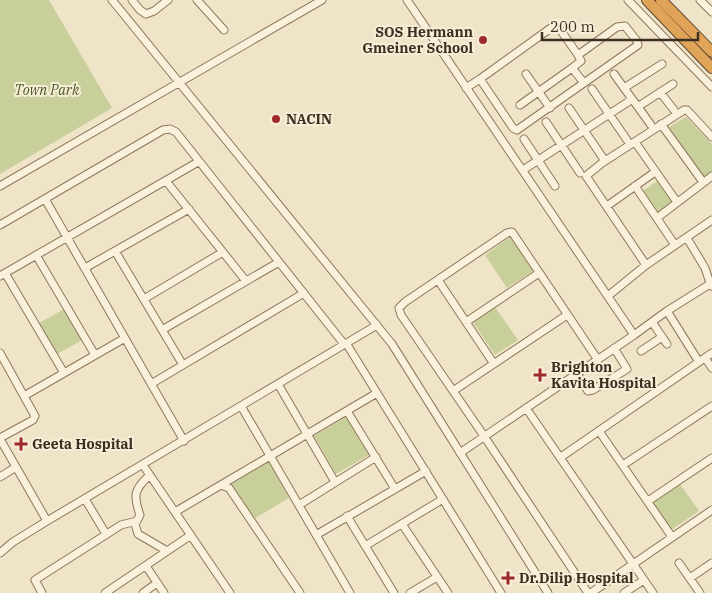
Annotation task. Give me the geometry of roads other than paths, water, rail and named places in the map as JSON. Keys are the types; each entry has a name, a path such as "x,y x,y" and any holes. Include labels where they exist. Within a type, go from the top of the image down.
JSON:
{"highway":[{"path":"647,0 712,68"},
{"path":"661,0 712,52"}],"street":[{"path":"112,0 392,344 548,593"},
{"path":"132,0 146,14 154,11 168,0"},
{"path":"197,0 224,30"},
{"path":"406,0 634,335"},
{"path":"628,0 712,87"},
{"path":"700,0 712,12"},
{"path":"0,186 315,2"},
{"path":"480,79 515,130 550,108 636,46 638,42 625,26 620,25 578,55"},
{"path":"466,88 555,26 560,28 581,61 520,106"},
{"path":"624,88 662,64"},
{"path":"572,68 584,83"},
{"path":"526,74 550,108"},
{"path":"614,74 651,125"},
{"path":"639,106 673,84"},
{"path":"592,89 626,140"},
{"path":"660,92 674,110"},
{"path":"523,170 632,99"},
{"path":"569,108 604,158"},
{"path":"646,265 586,176 661,124 686,110 712,137"},
{"path":"546,122 580,173"},
{"path":"661,124 703,182"},
{"path":"0,225 163,130 170,129 176,132 345,344 501,593"},
{"path":"524,138 555,186"},
{"path":"635,142 677,202"},
{"path":"64,373 3,274 198,162"},
{"path":"607,206 655,172"},
{"path":"657,218 712,176"},
{"path":"166,181 246,281"},
{"path":"635,186 675,245"},
{"path":"45,199 184,440"},
{"path":"85,268 189,210"},
{"path":"608,296 646,265 712,220"},
{"path":"598,360 512,232 405,302 399,308 401,315 590,593 712,510"},
{"path":"460,452 598,360 667,311 711,286 705,268 687,238"},
{"path":"115,251 183,365"},
{"path":"144,299 223,252"},
{"path":"36,255 95,355"},
{"path":"162,330 279,262"},
{"path":"466,322 539,273"},
{"path":"438,280 494,364"},
{"path":"151,384 304,294"},
{"path":"667,311 702,360 712,368"},
{"path":"453,391 567,315"},
{"path":"652,322 667,344"},
{"path":"0,554 13,542 47,521 377,325"},
{"path":"641,351 662,337"},
{"path":"24,396 125,338"},
{"path":"577,374 588,391 593,390 626,369 614,348"},
{"path":"0,353 35,416 33,420 0,438 47,521"},
{"path":"561,457 712,353"},
{"path":"278,384 336,482"},
{"path":"175,512 377,393"},
{"path":"241,406 350,593"},
{"path":"623,466 712,406"},
{"path":"526,408 653,593"},
{"path":"347,410 395,489"},
{"path":"599,431 672,537"},
{"path":"298,505 376,457"},
{"path":"648,501 712,458"},
{"path":"143,465 230,593"},
{"path":"0,477 16,467"},
{"path":"316,535 426,471"},
{"path":"150,475 138,486 135,502 140,515 135,524 138,534 167,551"},
{"path":"221,485 229,488 300,593"},
{"path":"85,499 106,534"},
{"path":"365,546 443,499"},
{"path":"347,516 394,593"},
{"path":"42,593 35,580 121,525 137,521"},
{"path":"402,524 448,593"},
{"path":"105,593 191,535"},
{"path":"679,563 700,593"},
{"path":"690,578 712,563"},
{"path":"146,566 164,593"},
{"path":"410,593 437,576"},
{"path":"624,593 644,580"},
{"path":"143,593 158,583"}],"place":[{"name":"SOS Hermann Gmeiner School","path":"483,40"},
{"name":"NACIN","path":"276,119"},
{"name":"Brighton Kavita Hospital","path":"540,375"},
{"name":"Geeta Hospital","path":"21,444"},
{"name":"Dr.Dilip Hospital","path":"508,578"}],"park label":[{"name":"Town Park","path":"47,90"}]}
